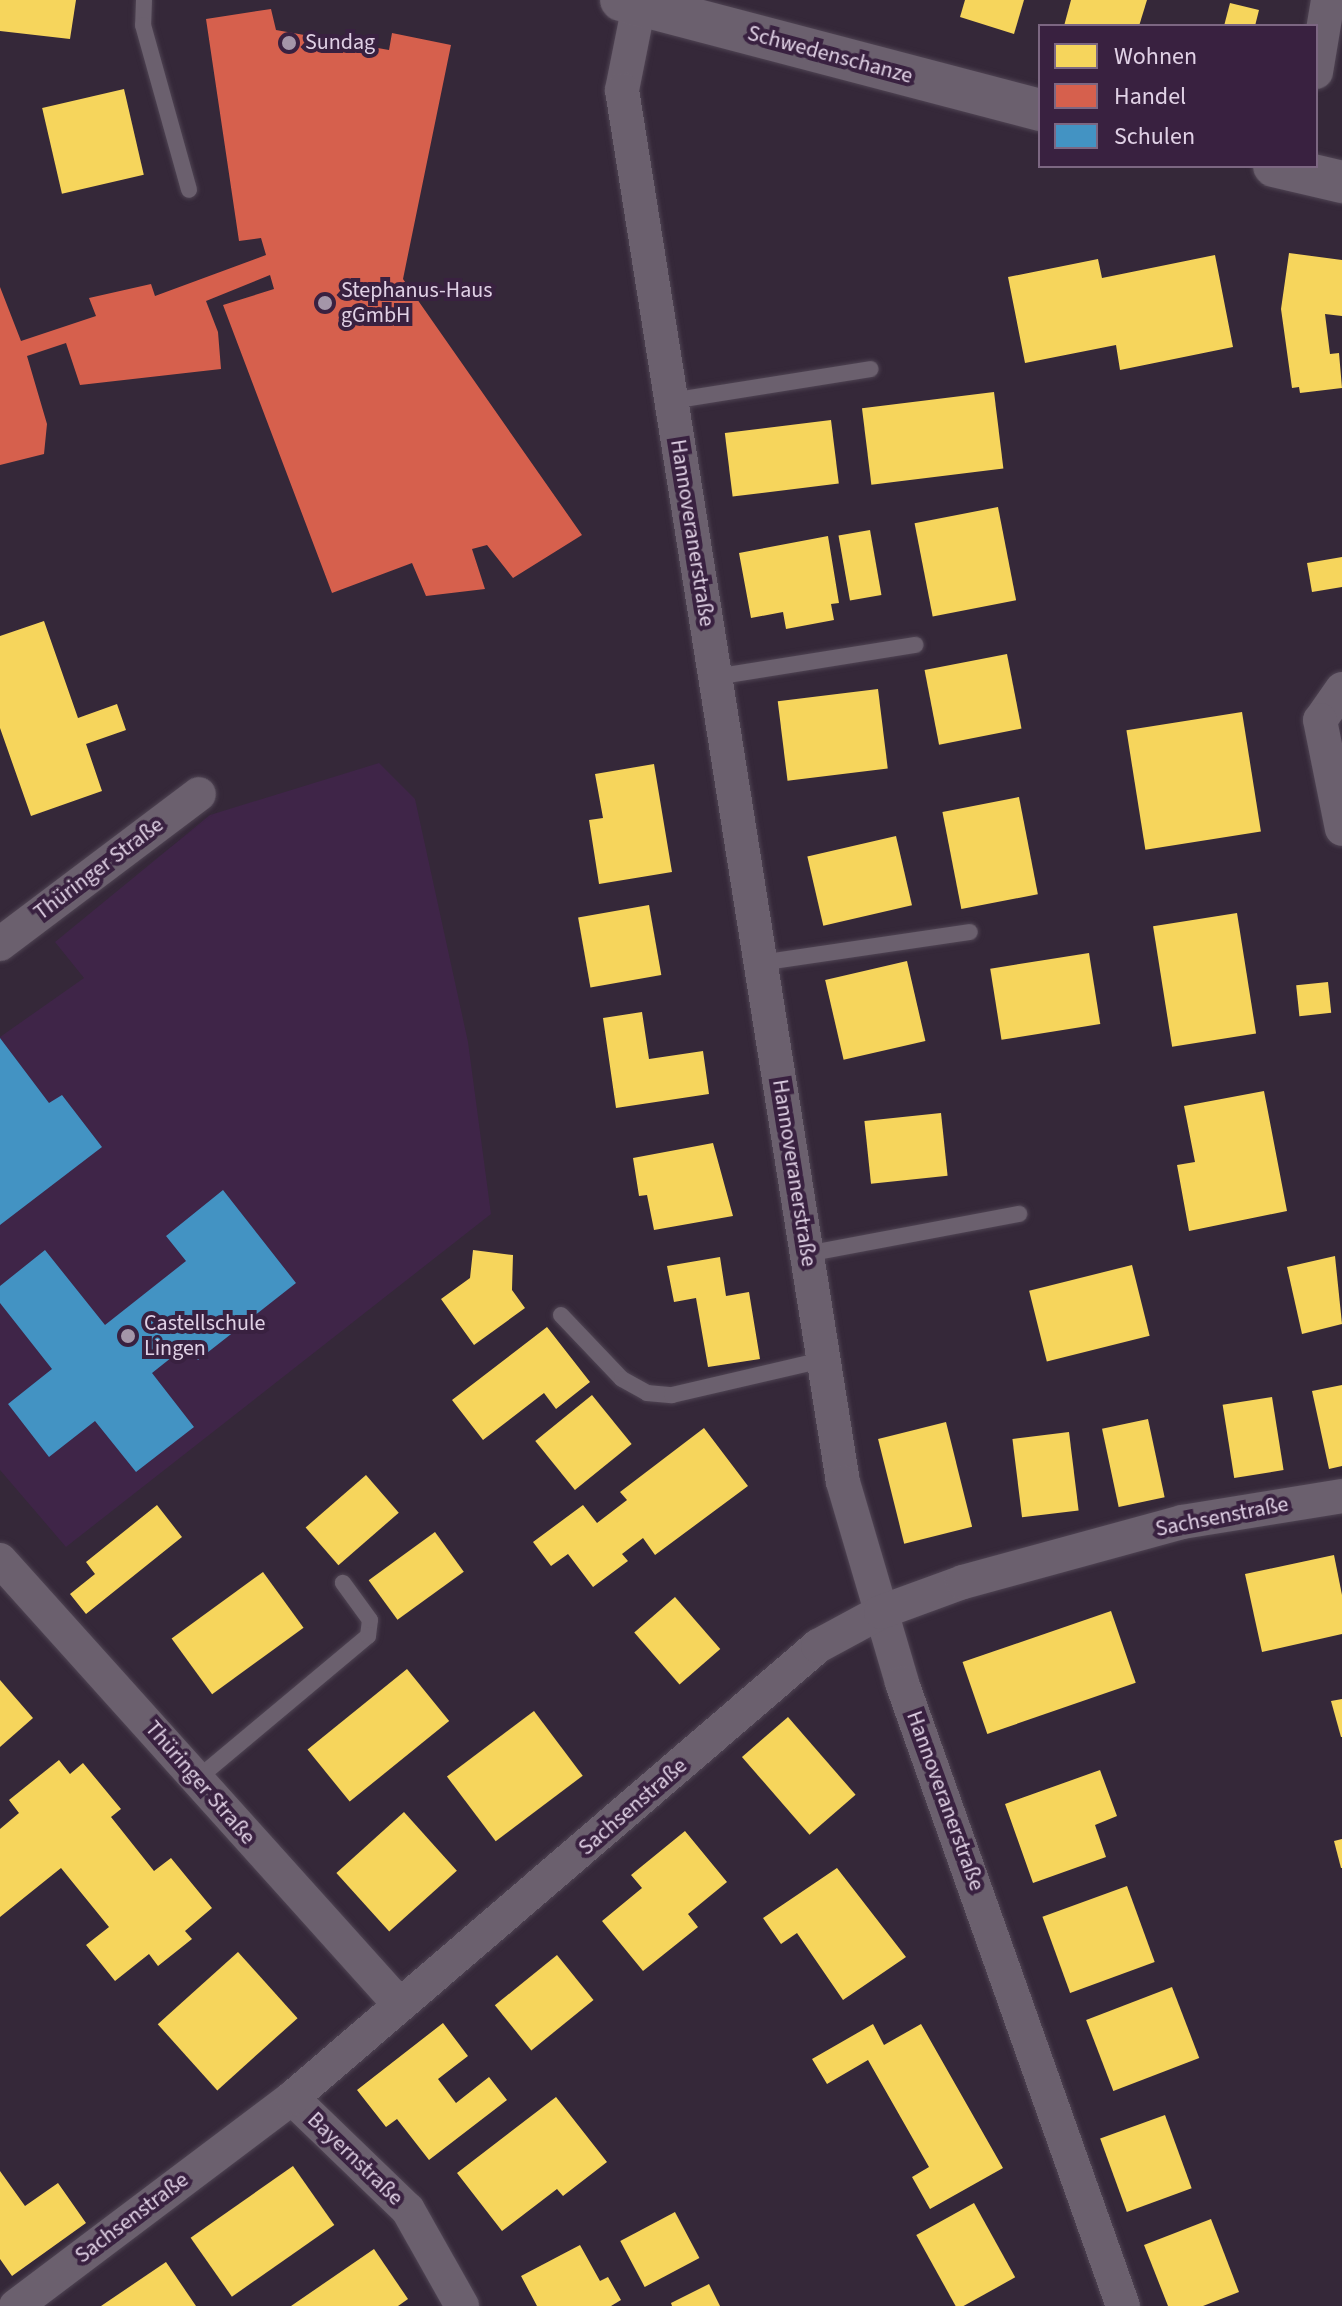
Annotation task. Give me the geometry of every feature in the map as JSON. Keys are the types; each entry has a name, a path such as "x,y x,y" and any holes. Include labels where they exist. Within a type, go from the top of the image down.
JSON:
{"street":[{"path":"1318,60 1328,0"},
{"name":"Schwedenschanze","path":"633,1 1038,109"},
{"name":"Hannoveranerstraße","path":"633,1 622,90 843,1482 902,1683 1123,2306"},
{"path":"1291,168 1342,182"},
{"path":"1342,689 1320,720 1342,829"},
{"name":"Thüringer Straße","path":"0,944 199,794"},
{"name":"Sachsenstraße","path":"16,2306 292,2098 818,1646 881,1612 963,1582 1182,1522 1342,1496"},
{"name":"Thüringer Straße","path":"0,1560 400,2005"},
{"name":"Bayernstraße","path":"292,2098 408,2210 462,2306"}],"lane":[{"path":"144,0 143,25 189,190"},
{"path":"671,401 870,369"},
{"path":"715,677 915,645"},
{"path":"760,963 970,932"},
{"path":"807,1254 1019,1214"},
{"path":"561,1315 622,1379 647,1393 672,1395 823,1360"},
{"path":"197,1779 368,1636 370,1620 343,1583"}],"shaded area":[{"path":"379,763 415,799 468,1042 491,1214 66,1547 0,1470 0,1037 84,978 55,942 210,815"}],"building: Wohnen":[{"path":"0,0 76,0 70,39 0,31"},
{"path":"965,0 1024,0 1014,34 960,17"},
{"path":"1071,0 1147,0 1140,24 1065,24"},
{"path":"1230,3 1259,10 1256,24 1225,24"},
{"path":"124,89 144,175 62,194 42,108"},
{"path":"1289,253 1342,260 1342,316 1325,314 1330,354 1339,353 1342,388 1300,393 1299,387 1292,388 1281,309"},
{"path":"1215,255 1233,347 1120,370 1116,345 1025,363 1008,277 1098,259 1102,278"},
{"path":"994,392 1003,468 871,485 862,408"},
{"path":"831,420 839,484 733,497 725,433"},
{"path":"998,507 1016,600 933,616 915,523"},
{"path":"870,530 881,595 850,601 838,536"},
{"path":"828,536 839,603 831,604 834,620 786,629 783,612 751,618 739,553"},
{"path":"1342,557 1342,587 1312,592 1307,563"},
{"path":"44,621 78,718 117,704 126,730 86,744 102,791 31,816 0,728 0,636"},
{"path":"1007,654 1022,729 939,745 925,670"},
{"path":"878,689 888,768 788,781 778,701"},
{"path":"1242,712 1261,832 1145,850 1126,730"},
{"path":"654,764 672,872 599,884 589,820 603,818 595,774"},
{"path":"1019,797 1038,894 961,909 942,812"},
{"path":"896,836 912,905 823,926 807,856"},
{"path":"649,905 661,975 590,987 578,918"},
{"path":"1237,913 1256,1033 1172,1047 1153,926"},
{"path":"1089,953 1100,1024 1001,1040 990,969"},
{"path":"907,961 925,1041 844,1060 825,980"},
{"path":"1328,982 1331,1013 1299,1016 1296,985"},
{"path":"642,1012 649,1059 703,1051 709,1094 616,1108 603,1018"},
{"path":"1264,1091 1287,1211 1189,1231 1177,1165 1195,1162 1184,1106"},
{"path":"941,1113 948,1176 871,1184 864,1121"},
{"path":"713,1143 733,1216 654,1230 647,1195 639,1196 633,1158"},
{"path":"473,1250 513,1255 512,1290 525,1308 474,1345 441,1299 470,1278"},
{"path":"1335,1256 1342,1324 1302,1334 1287,1267"},
{"path":"720,1257 726,1296 749,1292 760,1359 708,1367 696,1298 674,1302 667,1266"},
{"path":"1132,1265 1150,1336 1047,1361 1029,1291"},
{"path":"547,1327 590,1382 556,1409 544,1393 483,1440 452,1400"},
{"path":"1342,1385 1342,1466 1329,1469 1312,1391"},
{"path":"592,1395 632,1444 575,1490 535,1441"},
{"path":"1272,1397 1284,1470 1234,1478 1223,1405"},
{"path":"1148,1419 1165,1497 1119,1507 1102,1429"},
{"path":"946,1422 972,1527 904,1544 878,1439"},
{"path":"704,1428 748,1486 655,1555 643,1538 622,1554 628,1561 593,1587 568,1554 551,1566 533,1542 583,1505 597,1523 627,1500 620,1492"},
{"path":"1069,1432 1079,1510 1022,1517 1012,1439"},
{"path":"366,1475 399,1513 338,1565 306,1527"},
{"path":"157,1505 182,1537 86,1614 70,1594 95,1574 86,1562"},
{"path":"435,1532 464,1572 397,1620 369,1580"},
{"path":"1334,1555 1342,1595 1342,1634 1262,1652 1245,1574"},
{"path":"263,1572 304,1628 212,1694 172,1638"},
{"path":"675,1597 720,1649 680,1685 634,1632"},
{"path":"1111,1611 1136,1683 987,1734 963,1662"},
{"path":"407,1669 449,1721 350,1802 308,1750"},
{"path":"0,1680 33,1718 0,1747"},
{"path":"1342,1699 1342,1737 1341,1737 1331,1701"},
{"path":"534,1711 583,1776 496,1841 447,1777"},
{"path":"788,1717 856,1795 810,1835 742,1757"},
{"path":"59,1760 70,1774 83,1763 121,1809 111,1817 154,1871 171,1858 212,1908 185,1931 192,1939 158,1966 149,1954 115,1981 86,1945 109,1927 61,1868 0,1917 0,1829 19,1813 9,1800"},
{"path":"1100,1770 1117,1816 1095,1825 1106,1857 1033,1883 1005,1804"},
{"path":"404,1812 457,1871 389,1932 336,1873"},
{"path":"685,1831 727,1882 688,1914 698,1927 643,1971 602,1921 642,1888 631,1875"},
{"path":"1342,1839 1342,1868 1341,1868 1334,1841"},
{"path":"837,1868 906,1957 843,2000 797,1933 781,1944 763,1918"},
{"path":"1127,1886 1155,1962 1070,1993 1042,1917"},
{"path":"238,1952 298,2018 217,2090 158,2024"},
{"path":"557,1955 594,2000 531,2050 495,2005"},
{"path":"1172,1987 1199,2058 1113,2091 1086,2020"},
{"path":"443,2023 468,2056 438,2079 456,2103 489,2077 507,2100 429,2160 397,2119 386,2127 357,2090"},
{"path":"873,2024 884,2045 921,2024 1003,2168 930,2209 912,2177 929,2167 868,2060 827,2084 812,2059"},
{"path":"556,2097 607,2162 563,2196 557,2189 502,2231 457,2173"},
{"path":"1165,2115 1192,2188 1127,2212 1100,2139"},
{"path":"293,2166 334,2225 232,2297 191,2238"},
{"path":"0,2171 25,2206 58,2183 86,2223 12,2276 0,2259"},
{"path":"974,2203 1015,2277 964,2306 956,2306 916,2235"},
{"path":"675,2212 699,2258 645,2287 620,2241"},
{"path":"1211,2219 1239,2292 1203,2306 1168,2306 1144,2245"},
{"path":"580,2245 600,2281 608,2277 621,2300 611,2306 537,2306 521,2276"},
{"path":"374,2249 408,2299 398,2306 291,2306"},
{"path":"166,2262 196,2306 101,2306"},
{"path":"709,2284 720,2306 672,2306 671,2303"}],"building: Handel":[{"name":"Stephanus-Haus gGmbH","path":"271,9 276,30 389,50 392,33 451,45 403,279 582,535 513,578 487,545 472,549 485,589 426,596 412,563 332,593 223,305 274,289 270,275 206,301 218,332 221,369 80,385 66,343 27,356 47,424 44,454 0,465 0,287 21,341 96,316 89,298 151,284 155,296 266,255 261,238 239,241 206,19"}],"building: Schulen":[{"path":"0,1038 49,1103 62,1095 102,1147 0,1225"},
{"name":"Castellschule Lingen","path":"223,1190 296,1283 198,1360 186,1346 152,1373 194,1427 136,1472 95,1421 49,1457 8,1404 52,1369 0,1303 0,1286 45,1250 105,1325 186,1261 166,1236"}],"place":[{"name":"Sundag","path":"289,43"},
{"name":"Stephanus-Haus gGmbH","path":"325,303"},
{"name":"Castellschule Lingen","path":"128,1336"}]}
